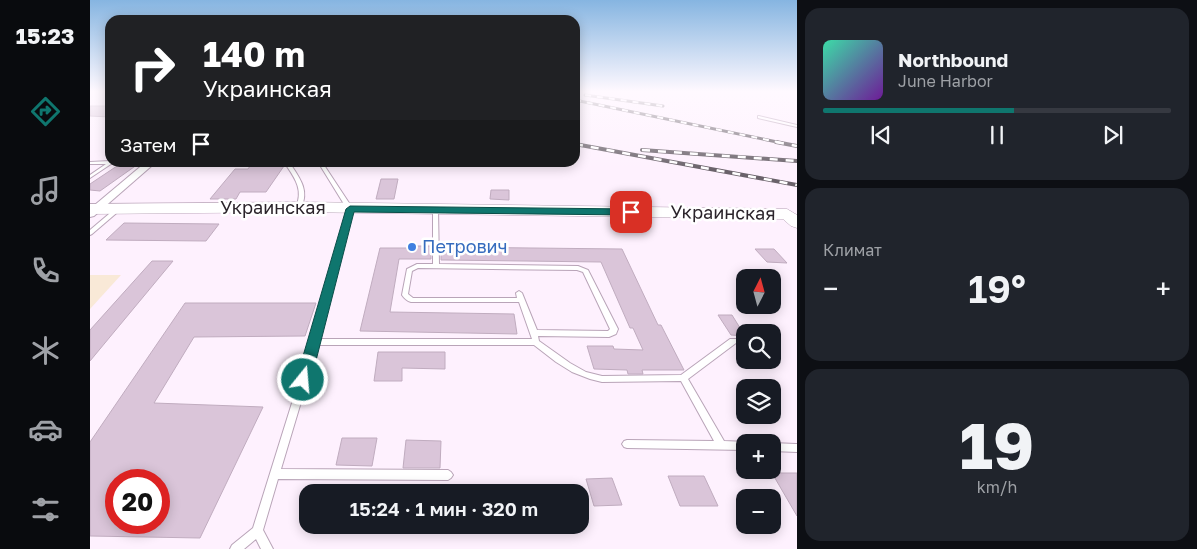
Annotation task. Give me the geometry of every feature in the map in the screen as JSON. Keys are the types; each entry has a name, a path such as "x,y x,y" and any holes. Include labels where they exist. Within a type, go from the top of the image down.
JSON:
{"street":[{"path":"92,211 146,167"},
{"name":"Украинская","path":"92,211 118,209 299,208 794,217"}],"lane":[{"path":"762,118 797,126"},
{"path":"90,163 105,163"},
{"path":"90,177 105,167"},
{"path":"289,167 304,194 299,208"},
{"path":"236,549 257,531 315,342 350,209 323,167"},
{"path":"90,233 118,209"},
{"path":"436,210 436,266"},
{"path":"534,333 609,334 613,332 614,329 586,271 578,268 436,266 417,266 410,270 405,295 406,298 411,300 520,296 536,342"},
{"path":"315,342 536,342 579,373 590,378 683,378 733,341"},
{"path":"683,378 721,445"},
{"path":"627,444 736,446"},
{"path":"781,447 796,448"},
{"path":"274,474 448,475"},
{"path":"257,531 268,549"}],"shaded area":[{"path":"90,275 121,275 90,309"}],"building":[{"path":"116,167 134,167 100,191 90,190 90,184"},
{"path":"249,167 283,167 266,192 240,192 236,199 210,199 235,169 248,169"},
{"path":"381,179 398,179 394,199 376,199"},
{"path":"491,190 509,190 509,200 490,199"},
{"path":"124,223 219,224 206,241 106,240"},
{"path":"408,246 431,246 431,259 399,259 390,312 514,314 517,334 360,331 380,248 408,248"},
{"path":"441,247 622,249 658,325 661,325 684,370 642,370 643,374 628,374 627,370 594,369 587,346 613,346 614,349 643,350 633,328 630,328 601,262 441,260"},
{"path":"755,249 774,249 787,263 767,262"},
{"path":"152,261 173,261 90,361 90,330"},
{"path":"185,303 316,303 305,336 194,337 154,403 263,407 200,538 90,536 90,442"},
{"path":"718,315 732,315 738,324 736,324 736,335 731,335"},
{"path":"378,352 445,352 445,369 402,368 402,381 374,381"},
{"path":"342,438 377,438 372,466 336,465"},
{"path":"406,440 441,441 440,468 403,468"},
{"path":"781,473 797,473 797,516 775,479 781,479"},
{"path":"668,476 704,476 718,506 680,506"},
{"path":"612,478 622,505 594,506 586,479"}],"railway":[{"path":"660,118 782,143"},
{"path":"776,142 797,146"},
{"path":"580,145 797,185"},
{"path":"642,150 797,161"}],"place":[{"name":"Петрович","path":"412,247"}],"route":[{"path":"303,380 350,209 631,212"}]}
